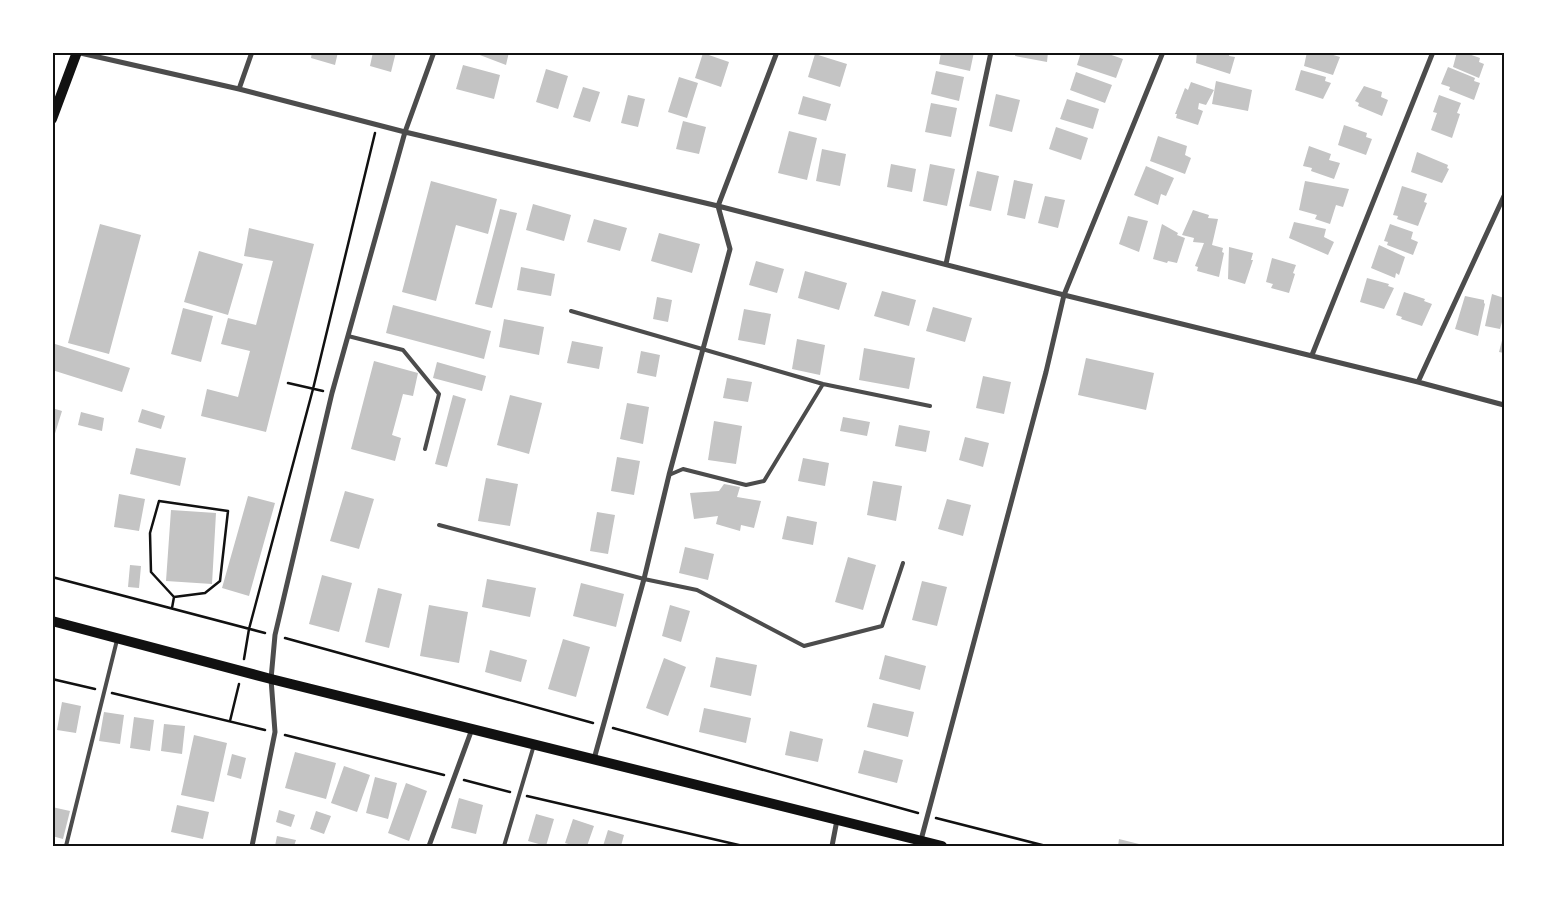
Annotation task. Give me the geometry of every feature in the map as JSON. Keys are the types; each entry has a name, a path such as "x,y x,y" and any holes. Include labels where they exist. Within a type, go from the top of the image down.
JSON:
{"main road":[{"path":"52,119 77,53"},
{"path":"52,621 242,672 942,846"}],"street":[{"path":"240,89 252,52"},
{"path":"252,846 275,732 271,679 275,635 332,393 405,132 434,52"},
{"path":"594,759 644,579 669,475 730,249 718,206 777,52"},
{"path":"946,264 991,52"},
{"path":"921,841 1046,372 1064,295 1163,52"},
{"path":"1312,355 1433,52"},
{"path":"77,53 240,89 405,132 718,206 1504,405"},
{"path":"1418,382 1504,196"},
{"path":"429,846 472,730"},
{"path":"832,846 837,820"}],"lane":[{"path":"571,311 823,384 930,406"},
{"path":"348,336 403,350 439,394 425,449"},
{"path":"669,475 683,469 746,485 764,482 823,384"},
{"path":"438,525 644,579 697,590 804,646 882,626 903,563"},
{"path":"66,846 118,638"},
{"path":"504,846 534,745"}],"path":[{"path":"230,721 250,628 313,389 378,125"},
{"path":"288,383 332,393"},
{"path":"159,501 228,510 220,581 205,592 174,597 151,572 150,533 159,501"},
{"path":"52,577 250,628 928,816 1046,846"},
{"path":"172,608 174,597"},
{"path":"52,679 275,732 520,794 743,846"}],"building":[{"path":"312,52 338,52 335,65 311,58"},
{"path":"373,52 396,52 391,72 370,66"},
{"path":"472,52 509,52 506,65"},
{"path":"941,52 974,52 970,71 939,64"},
{"path":"1016,52 1048,52 1047,62 1015,56"},
{"path":"1081,52 1103,52 1123,59 1116,78 1077,65"},
{"path":"1197,52 1230,52 1229,56 1235,57 1230,74 1196,63"},
{"path":"1307,52 1330,52 1330,54 1340,57 1333,75 1304,66"},
{"path":"1457,52 1463,52 1480,58 1479,62 1484,64 1479,78 1453,67"},
{"path":"703,53 729,62 721,87 695,78"},
{"path":"815,54 847,64 840,87 808,77"},
{"path":"463,65 500,75 494,99 456,89"},
{"path":"1448,67 1475,78 1474,81 1480,83 1474,100 1449,90 1450,87 1441,84"},
{"path":"546,69 568,76 558,109 536,102"},
{"path":"1301,70 1326,77 1325,81 1331,83 1323,99 1295,90"},
{"path":"936,71 964,77 959,101 931,94"},
{"path":"1076,72 1112,85 1105,103 1070,90"},
{"path":"679,77 698,83 687,118 668,112"},
{"path":"1216,81 1252,90 1248,111 1212,104"},
{"path":"1191,82 1214,90 1206,105 1199,103 1198,109 1203,111 1198,125 1176,118 1177,114 1175,114 1185,88 1188,90"},
{"path":"1364,86 1382,92 1381,97 1388,100 1382,116 1358,106 1359,103 1355,101"},
{"path":"583,87 600,92 590,122 573,117"},
{"path":"996,94 1020,100 1012,132 989,126"},
{"path":"628,95 645,99 638,127 621,123"},
{"path":"1439,95 1461,103 1457,113 1460,114 1452,138 1431,130 1437,113 1433,112"},
{"path":"803,96 831,104 826,121 798,114"},
{"path":"1067,99 1099,109 1093,129 1060,119"},
{"path":"931,103 957,108 951,137 925,132"},
{"path":"683,121 706,127 699,154 676,149"},
{"path":"1344,125 1367,133 1366,137 1372,139 1366,155 1338,145"},
{"path":"1056,127 1088,138 1081,160 1049,149"},
{"path":"789,131 817,138 807,180 778,173"},
{"path":"1158,136 1187,146 1185,155 1191,158 1185,174 1150,161"},
{"path":"1309,146 1331,154 1329,160 1340,163 1334,179 1311,171 1312,168 1303,166"},
{"path":"822,149 846,154 840,186 816,181"},
{"path":"1417,152 1448,165 1447,168 1449,169 1442,183 1411,172"},
{"path":"891,164 916,169 912,192 887,187"},
{"path":"930,164 955,169 947,206 923,201"},
{"path":"1146,166 1174,178 1166,196 1161,194 1158,205 1134,195"},
{"path":"977,171 999,176 991,211 969,206"},
{"path":"1014,180 1033,184 1025,219 1007,215"},
{"path":"431,181 497,199 488,234 456,225 436,301 402,292"},
{"path":"1305,181 1349,189 1343,207 1336,205 1330,224 1315,219 1317,215 1299,210"},
{"path":"1402,186 1427,194 1424,202 1427,203 1418,226 1397,219 1398,216 1393,215"},
{"path":"1045,196 1065,200 1058,228 1038,223"},
{"path":"533,204 571,215 564,241 526,230"},
{"path":"500,209 517,213 492,308 475,304"},
{"path":"1193,210 1209,215 1208,218 1218,219 1212,245 1223,248 1222,252 1224,253 1219,277 1197,271 1198,267 1195,266 1204,243 1193,242 1194,238 1182,235"},
{"path":"1128,216 1148,221 1139,252 1119,244"},
{"path":"594,219 627,228 620,251 587,242"},
{"path":"1294,222 1326,229 1324,237 1334,242 1328,255 1289,238"},
{"path":"100,224 141,235 109,354 68,343"},
{"path":"1162,224 1178,233 1177,235 1185,238 1177,263 1168,261 1167,263 1153,259"},
{"path":"1390,224 1413,232 1411,239 1418,242 1413,255 1387,245 1388,242 1384,241"},
{"path":"249,228 314,244 266,432 201,416 207,389 238,397 250,351 221,344 228,318 256,325 273,261 244,256"},
{"path":"659,233 700,244 692,273 651,261"},
{"path":"1379,245 1405,257 1399,275 1396,273 1395,278 1371,268"},
{"path":"1229,247 1253,253 1251,260 1253,260 1245,284 1228,279"},
{"path":"199,251 243,264 228,315 184,302"},
{"path":"1272,258 1296,265 1289,293 1271,288 1273,284 1266,282"},
{"path":"756,261 784,269 777,293 749,285"},
{"path":"521,267 555,274 551,296 517,290"},
{"path":"805,271 847,283 839,310 798,298"},
{"path":"1367,278 1389,284 1388,286 1394,288 1384,309 1360,302"},
{"path":"882,291 916,300 909,326 874,316"},
{"path":"1404,292 1425,299 1424,301 1432,304 1422,326 1401,319 1402,317 1396,315"},
{"path":"1492,294 1504,298 1504,315 1500,329 1485,326"},
{"path":"1465,296 1484,300 1485,304 1478,336 1455,329"},
{"path":"657,297 672,300 668,322 653,319"},
{"path":"393,305 491,331 484,359 386,333"},
{"path":"933,307 972,318 965,342 926,331"},
{"path":"183,308 213,316 201,362 171,354"},
{"path":"744,309 771,314 765,345 738,340"},
{"path":"504,319 544,327 539,355 499,347"},
{"path":"1504,333 1504,353 1499,352"},
{"path":"797,339 825,345 820,375 792,369"},
{"path":"572,341 603,347 599,369 567,363"},
{"path":"52,343 130,368 122,392 52,370"},
{"path":"864,348 915,358 909,389 859,380"},
{"path":"641,351 660,355 656,377 637,373"},
{"path":"1086,358 1154,373 1146,410 1078,395"},
{"path":"374,361 418,373 413,396 403,394 392,435 401,438 395,461 351,449"},
{"path":"437,362 486,376 482,391 433,378"},
{"path":"983,376 1011,382 1004,414 976,408"},
{"path":"727,378 752,382 748,402 723,398"},
{"path":"453,395 466,399 447,467 435,464"},
{"path":"510,395 542,403 529,454 497,445"},
{"path":"627,403 649,407 643,444 620,439"},
{"path":"52,408 62,411 53,440 52,440"},
{"path":"142,409 165,416 161,429 138,422"},
{"path":"81,412 104,418 102,431 78,425"},
{"path":"843,417 870,422 867,436 840,431"},
{"path":"714,421 742,426 736,464 708,460"},
{"path":"899,425 930,431 926,452 895,446"},
{"path":"965,437 989,443 983,467 959,460"},
{"path":"136,448 186,458 180,486 130,474"},
{"path":"617,457 640,461 634,495 611,491"},
{"path":"803,458 829,463 825,486 798,481"},
{"path":"486,478 518,484 510,526 478,521"},
{"path":"873,481 902,486 896,521 867,515"},
{"path":"724,484 740,487 737,497 761,501 754,528 741,525 740,531 716,524 718,516 694,519 690,493 719,491"},
{"path":"345,491 374,499 359,549 330,541"},
{"path":"119,494 145,499 139,531 114,527"},
{"path":"248,496 275,503 249,596 222,588"},
{"path":"947,499 971,505 963,536 938,529"},
{"path":"171,510 216,513 212,584 166,581"},
{"path":"597,512 615,515 608,554 590,551"},
{"path":"787,516 817,522 813,545 782,539"},
{"path":"685,547 714,554 708,580 679,573"},
{"path":"848,557 876,565 863,610 835,602"},
{"path":"130,565 141,566 139,588 128,587"},
{"path":"322,575 352,583 339,632 309,624"},
{"path":"487,579 536,588 530,617 482,607"},
{"path":"922,581 947,587 937,626 912,620"},
{"path":"581,583 624,594 616,627 573,616"},
{"path":"378,588 402,594 389,648 365,642"},
{"path":"429,605 468,612 459,663 420,656"},
{"path":"670,605 690,611 681,642 662,636"},
{"path":"563,639 590,647 576,697 548,689"},
{"path":"490,650 527,660 521,682 485,672"},
{"path":"885,655 926,666 920,690 879,679"},
{"path":"716,657 757,665 751,696 710,687"},
{"path":"664,658 686,667 668,716 646,708"},
{"path":"62,702 81,706 76,733 57,730"},
{"path":"873,703 914,712 908,737 867,727"},
{"path":"704,708 751,718 746,743 699,732"},
{"path":"104,712 124,715 120,744 99,741"},
{"path":"134,717 154,720 150,751 130,748"},
{"path":"164,724 185,726 182,754 161,751"},
{"path":"790,731 823,739 818,762 785,755"},
{"path":"194,735 227,743 214,802 181,795"},
{"path":"864,750 903,760 897,783 858,773"},
{"path":"295,752 336,763 326,799 285,788"},
{"path":"232,754 246,758 241,779 227,775"},
{"path":"344,766 370,775 357,812 331,803"},
{"path":"375,777 397,783 388,819 366,813"},
{"path":"406,783 427,791 409,841 388,833"},
{"path":"459,798 483,805 476,834 451,828"},
{"path":"177,805 209,812 203,839 171,832"},
{"path":"52,807 70,811 63,839 52,836"},
{"path":"279,810 295,815 291,827 276,822"},
{"path":"316,811 331,816 324,834 310,829"},
{"path":"536,814 554,819 546,846 528,841"},
{"path":"573,819 594,826 587,846 575,846 565,843"},
{"path":"608,830 624,835 621,846 603,846"},
{"path":"277,836 296,840 294,846 275,846"},
{"path":"1119,839 1147,846 1118,846"}]}
